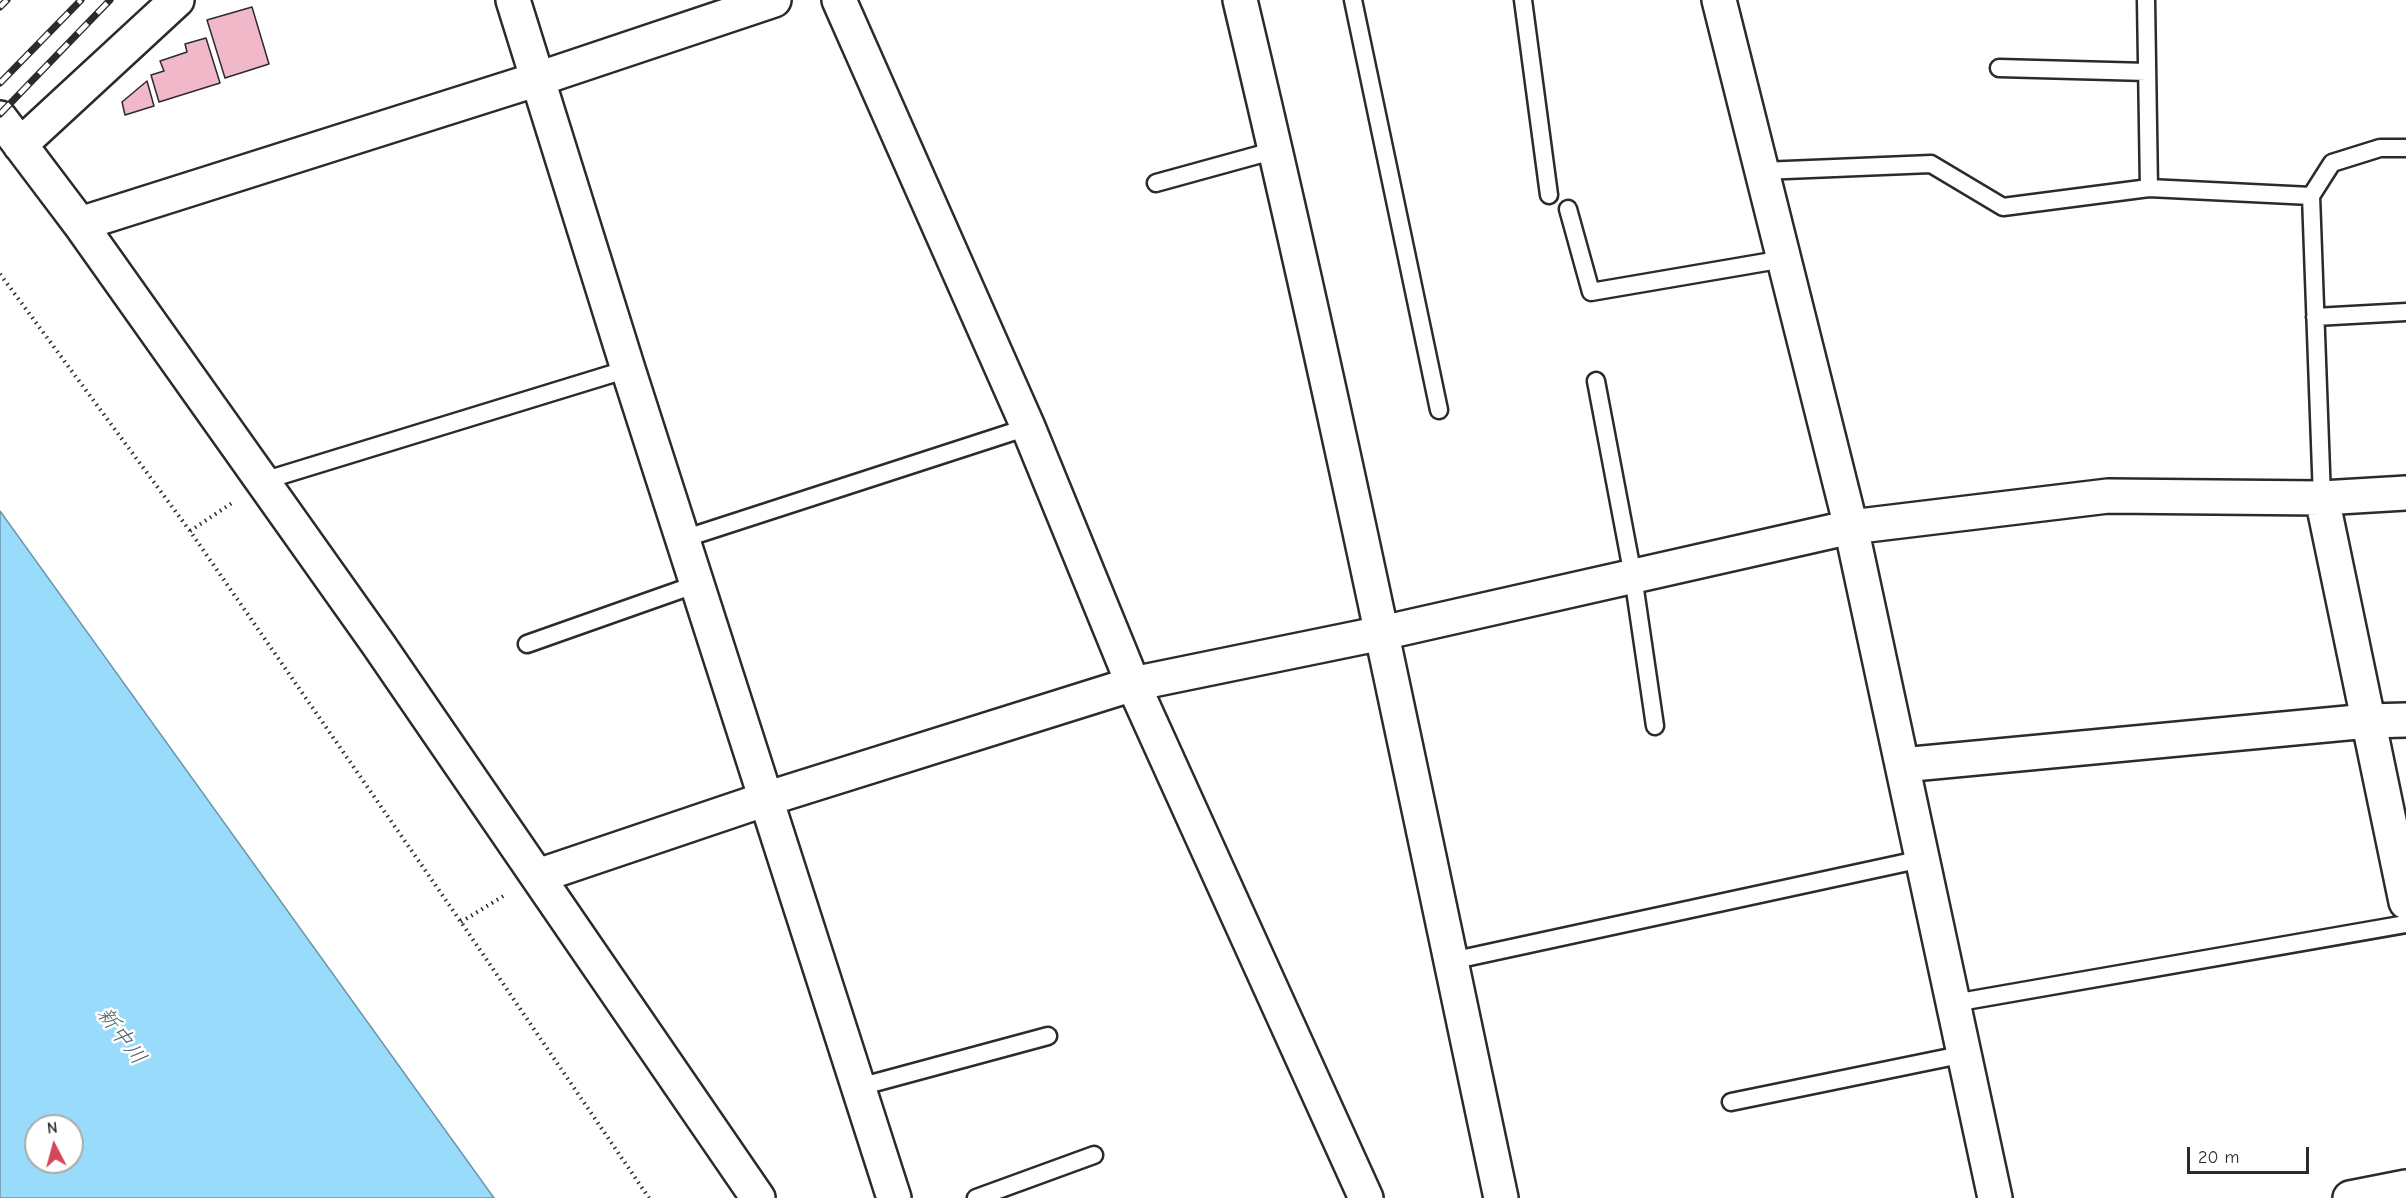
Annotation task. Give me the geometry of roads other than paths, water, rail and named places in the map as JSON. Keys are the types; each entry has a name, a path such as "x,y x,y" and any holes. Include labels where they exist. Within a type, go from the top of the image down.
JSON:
{"street":[{"path":"20,145 177,0"},
{"path":"513,0 628,369 894,1198"},
{"path":"80,224 538,79 774,0"},
{"path":"839,0 1028,427 1133,684 1366,1198"},
{"path":"1240,0 1276,150 1382,633 1502,1198"},
{"path":"1719,0 1851,527 1995,1198"},
{"path":"0,118 80,224 263,481 538,876 758,1198"},
{"path":"538,876 766,799 1133,684 1382,633 1851,527 2108,496 2322,498 2406,493"},
{"path":"2322,498 2406,902"},
{"path":"1902,765 2368,721 2406,720"},
{"path":"2350,1198 2406,1186"}],"lane":[{"path":"1353,0 1439,410"},
{"path":"1523,0 1549,195"},
{"path":"2146,0 2149,188"},
{"path":"1998,68 2148,72"},
{"path":"2322,498 2311,196 2332,163 2380,148 2406,147"},
{"path":"1156,183 1276,150"},
{"path":"1762,171 1931,164 2003,207 2149,188 2311,196"},
{"path":"1568,209 1591,292 1784,259"},
{"path":"2315,318 2406,312"},
{"path":"263,481 628,369"},
{"path":"1596,381 1633,576 1655,726"},
{"path":"683,539 1028,427"},
{"path":"527,644 697,584"},
{"path":"1451,961 1923,859"},
{"path":"1954,1003 2406,924"},
{"path":"859,1087 1048,1036"},
{"path":"1731,1102 1965,1054"},
{"path":"976,1198 1094,1155"}],"water":[{"name":"新中川","path":"0,511 494,1198 0,1198"}],"railway":[{"path":"0,7 7,0"},
{"path":"0,83 81,0"},
{"path":"0,114 110,0"}]}
